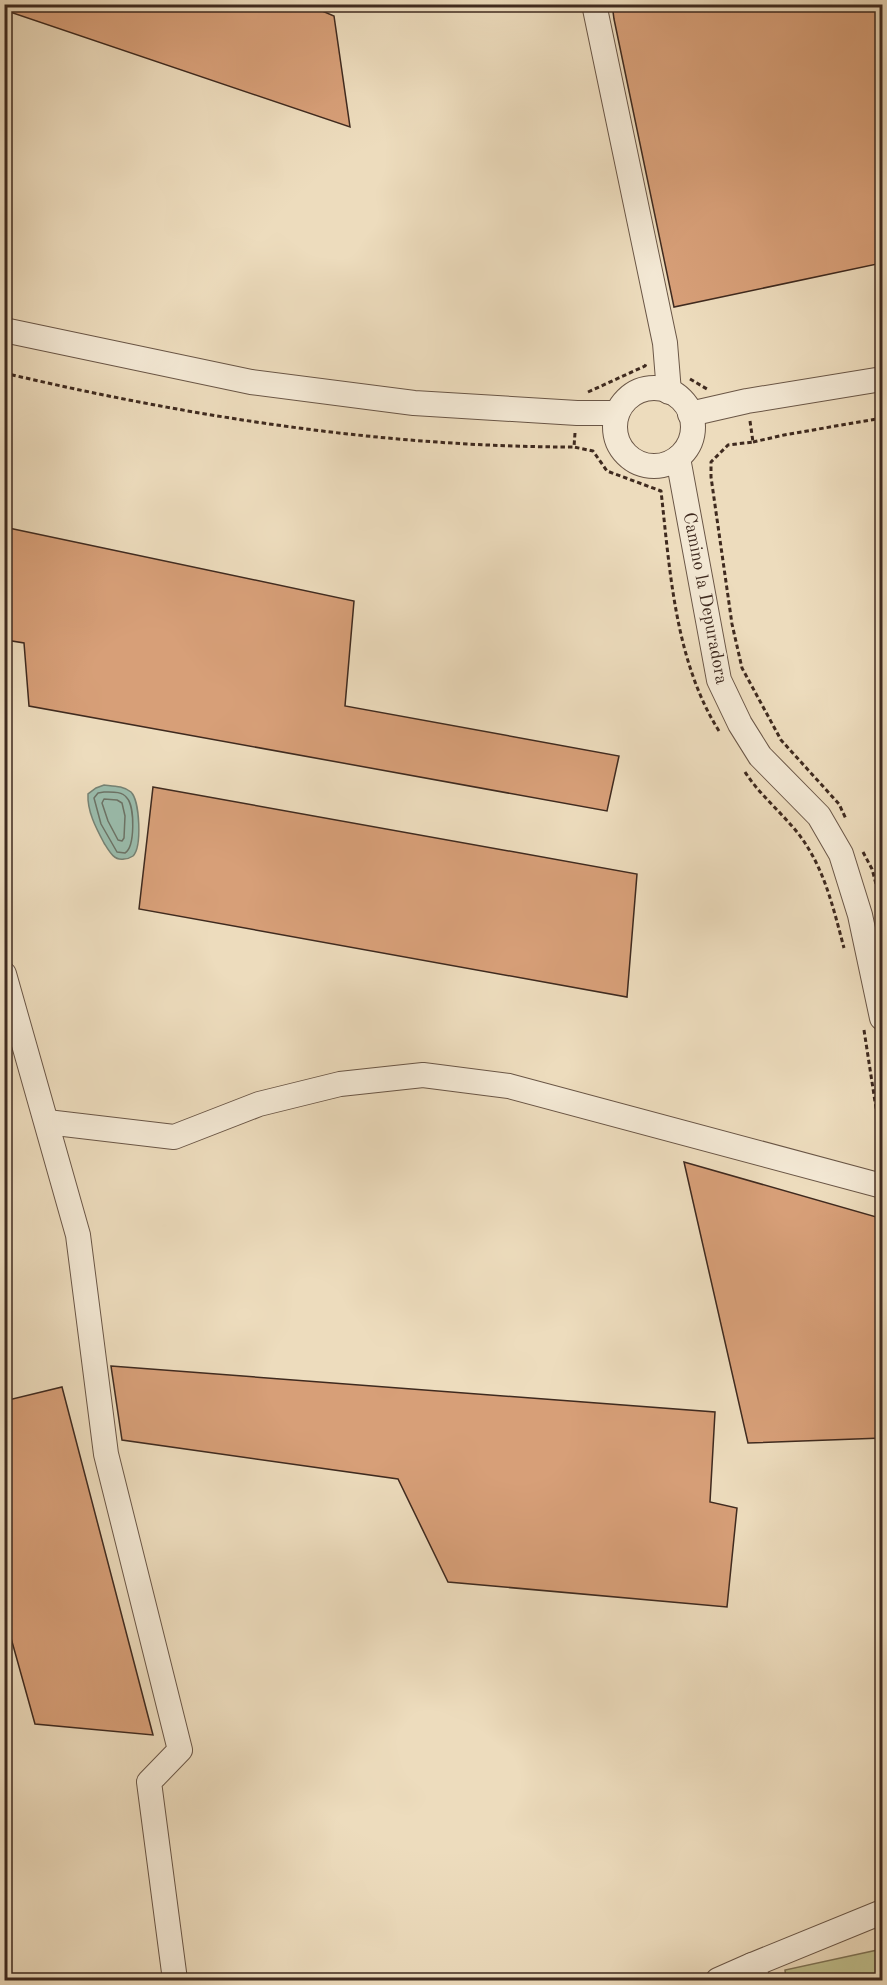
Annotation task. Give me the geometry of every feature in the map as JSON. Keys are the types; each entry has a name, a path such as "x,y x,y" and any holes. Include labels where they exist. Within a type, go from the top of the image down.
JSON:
{"street":[{"path":"594,4 665,351 669,392"},
{"path":"4,330 251,382 414,403 577,413 617,413"},
{"path":"690,414 747,401 882,379"},
{"path":"654,388 669,392 678,397 690,414 692,433 685,451 678,458 663,465 646,466 630,459 619,446 614,429 617,413 626,400 638,391 654,388"},
{"name":"Camino la Depuradora","path":"678,458 719,680 740,724 760,756 819,816 841,854 860,915 873,1023"},
{"path":"4,974 78,1235 106,1454 180,1750 149,1782 175,1980"},
{"path":"47,1122 174,1137 259,1104 330,1086 423,1075 510,1086 882,1186"},
{"path":"718,1980 755,1973 882,1911"}],"path":[{"path":"574,447 579,396 645,366 650,352 665,351"},
{"path":"688,370 690,380 712,391"},
{"path":"4,373 142,404 272,425 435,442 574,447 594,451 607,471 661,491 680,640 707,712 724,738"},
{"path":"747,401 753,442"},
{"path":"848,822 839,804 781,740 742,668 732,624 711,477 711,462 728,445 882,418"},
{"path":"741,765 752,783 798,833 825,877 846,955"},
{"path":"862,850 872,869 882,906"},
{"path":"873,1023 882,1147"}],"shaded area":[{"path":"882,1949 882,1980 786,1980 785,1970"}],"water":[{"path":"104,785 125,789 134,797 139,834 136,851 128,858 117,858 110,852 91,813 88,794"}],"building":[{"path":"4,4 306,4 334,16 350,127 4,10"},
{"path":"612,4 882,4 882,263 674,307"},
{"path":"4,527 354,601 345,706 619,756 607,811 29,706 24,643 6,640"},
{"path":"153,787 637,874 627,997 139,909"},
{"path":"684,1162 880,1218 882,1227 882,1438 748,1443"},
{"path":"111,1366 715,1412 710,1502 737,1508 727,1607 448,1582 398,1479 122,1440"},
{"path":"62,1387 153,1735 35,1724 4,1613 4,1401"}]}
